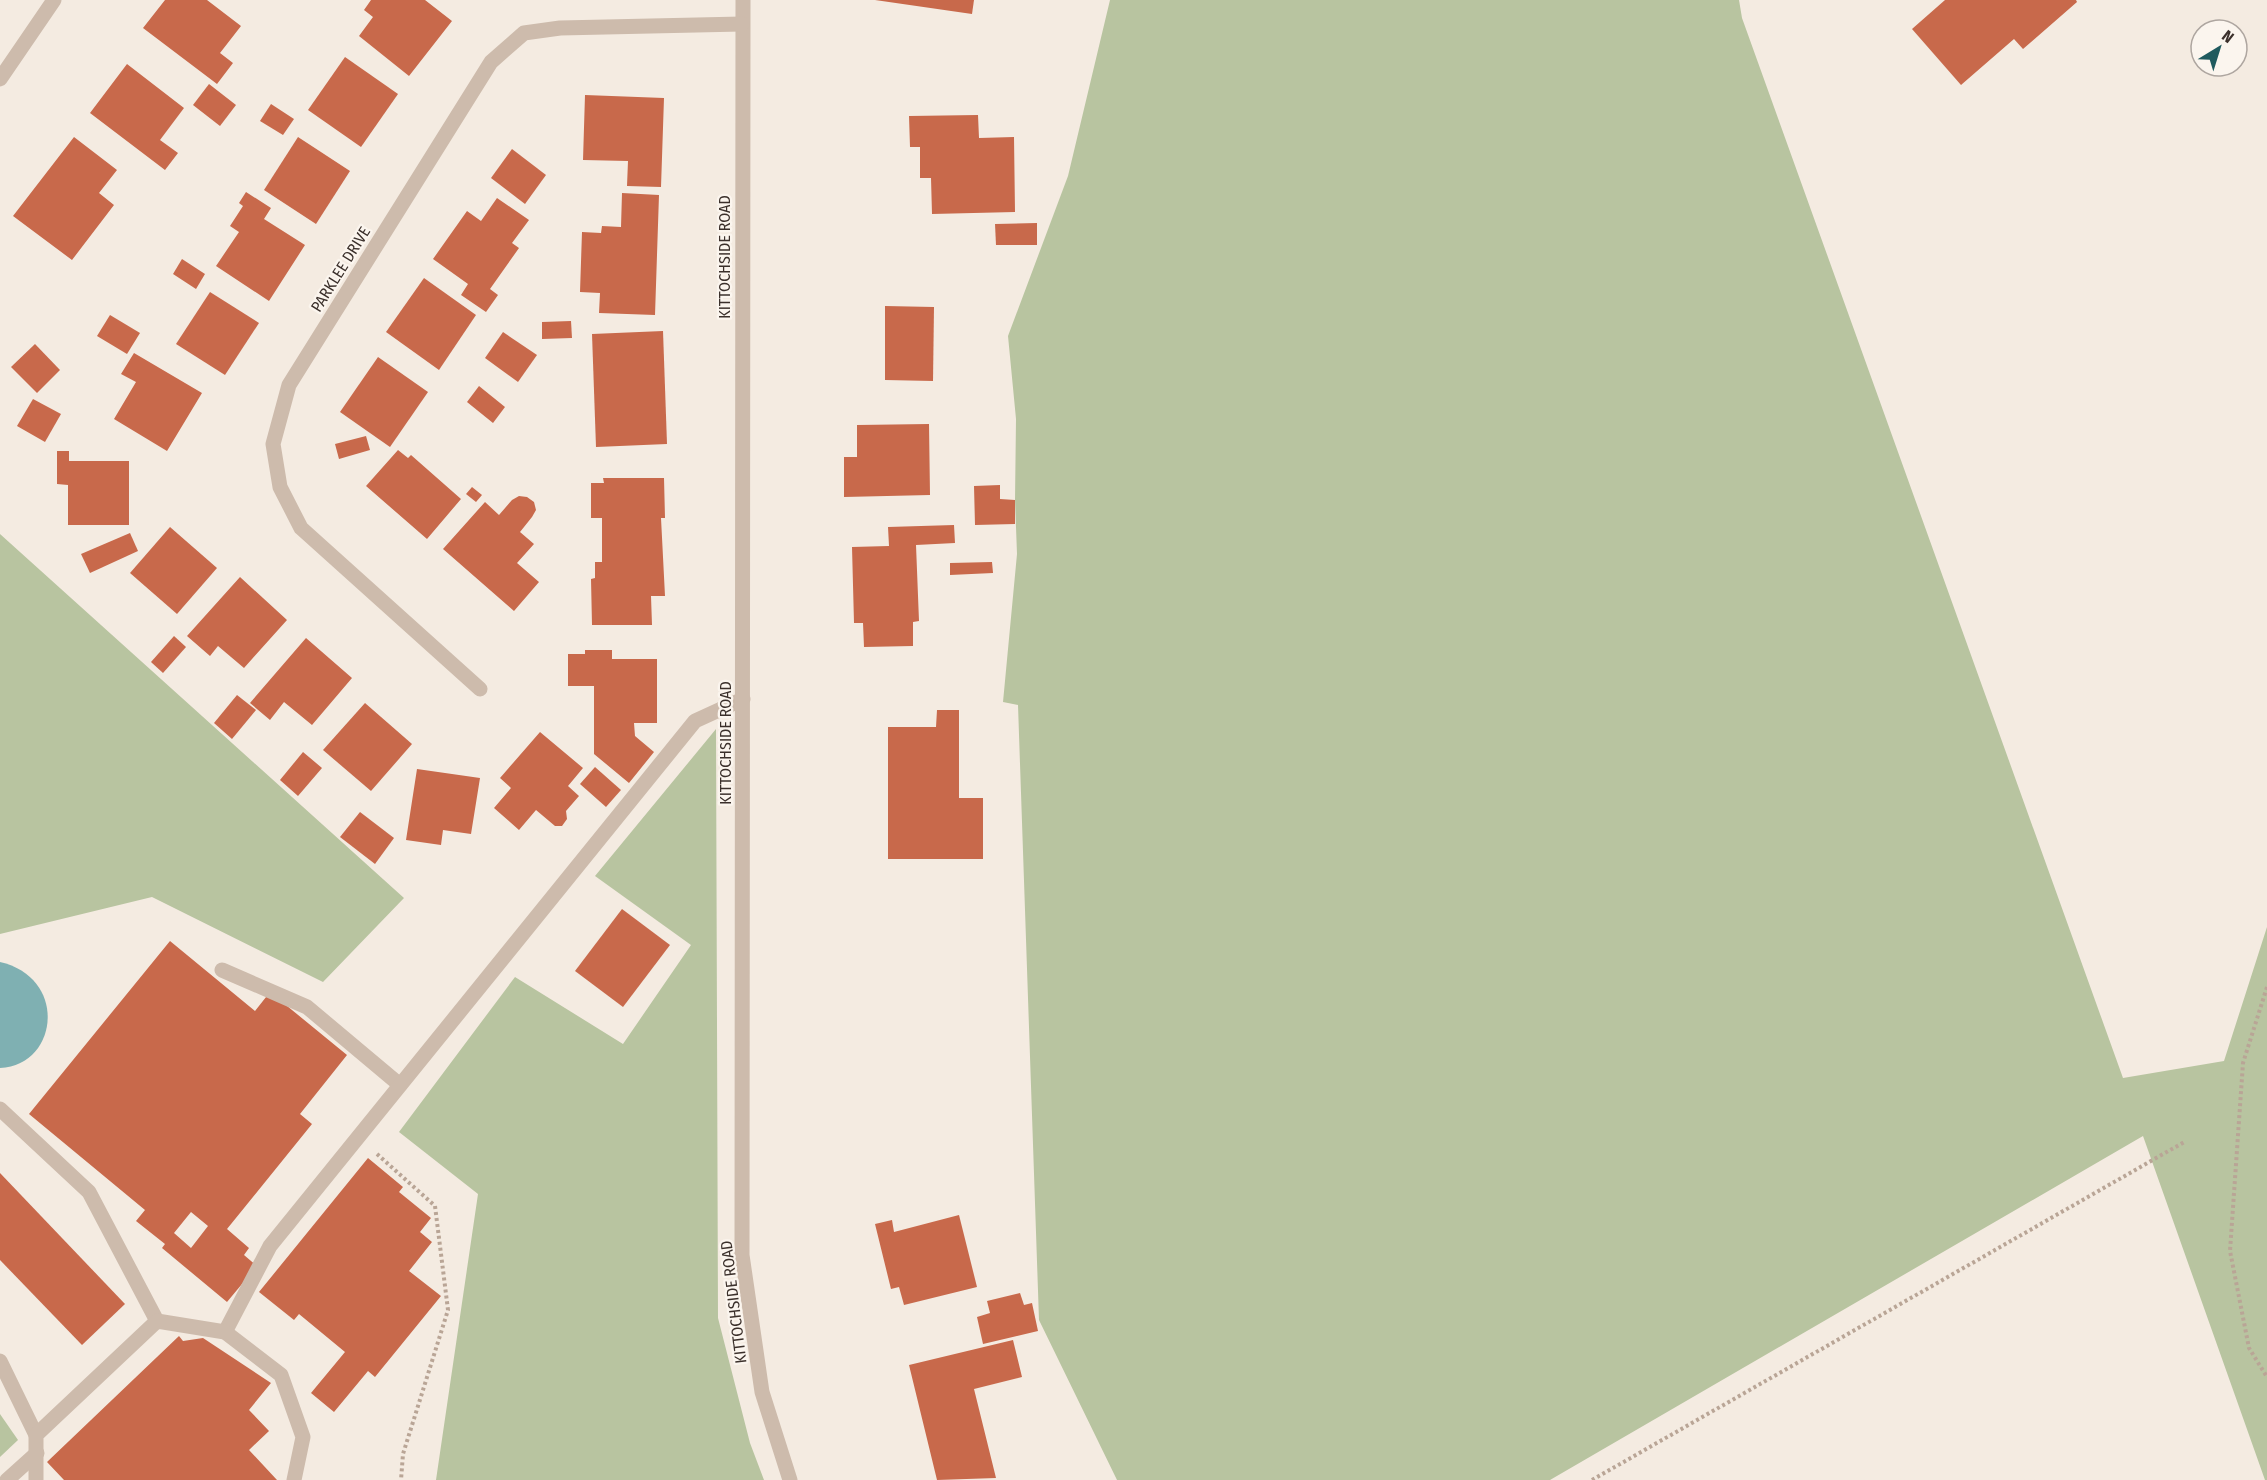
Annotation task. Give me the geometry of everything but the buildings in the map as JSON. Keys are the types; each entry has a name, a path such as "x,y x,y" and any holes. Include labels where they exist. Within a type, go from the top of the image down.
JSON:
{"street":[{"path":"0,79 54,0"},
{"name":"KITTOCHSIDE ROAD","path":"742,0 744,699 742,1255 762,1392 790,1480"},
{"name":"PARKLEE DRIVE","path":"480,689 301,528 280,487 273,444 289,385 491,62 524,33 560,28 742,24"},
{"path":"225,1332 270,1246 695,721 744,699"},
{"path":"222,970 308,1007 400,1085"},
{"path":"0,1109 89,1192 157,1321"},
{"path":"157,1321 225,1332 281,1375 303,1437 294,1480"},
{"path":"36,1435 157,1321"},
{"path":"0,1361 36,1435 36,1480"},
{"path":"7,1480 37,1453"}],"path":[{"path":"2267,987 2243,1063 2230,1251 2249,1348 2267,1377"},
{"path":"358,1137 435,1206 448,1311 403,1454 402,1480"},
{"path":"1592,1480 2186,1141"}],"green space":[{"path":"1110,0 1739,0 1742,18 2123,1078 2224,1061 2267,927 2267,1480 2265,1480 2143,1136 1550,1480 1117,1480 1039,1320 1018,705 1003,702 1017,554 1016,419 1008,336 1068,176"},
{"path":"0,534 404,898 323,982 152,897 0,934"},
{"path":"716,729 718,1318 750,1443 764,1480 436,1480 478,1194 399,1132 515,977 623,1044 691,945 595,876"},
{"path":"0,1414 18,1440 0,1457"}],"water":[{"path":"0,962 22,971 37,985 46,1002 48,1020 44,1038 34,1053 19,1064 0,1068"}]}
